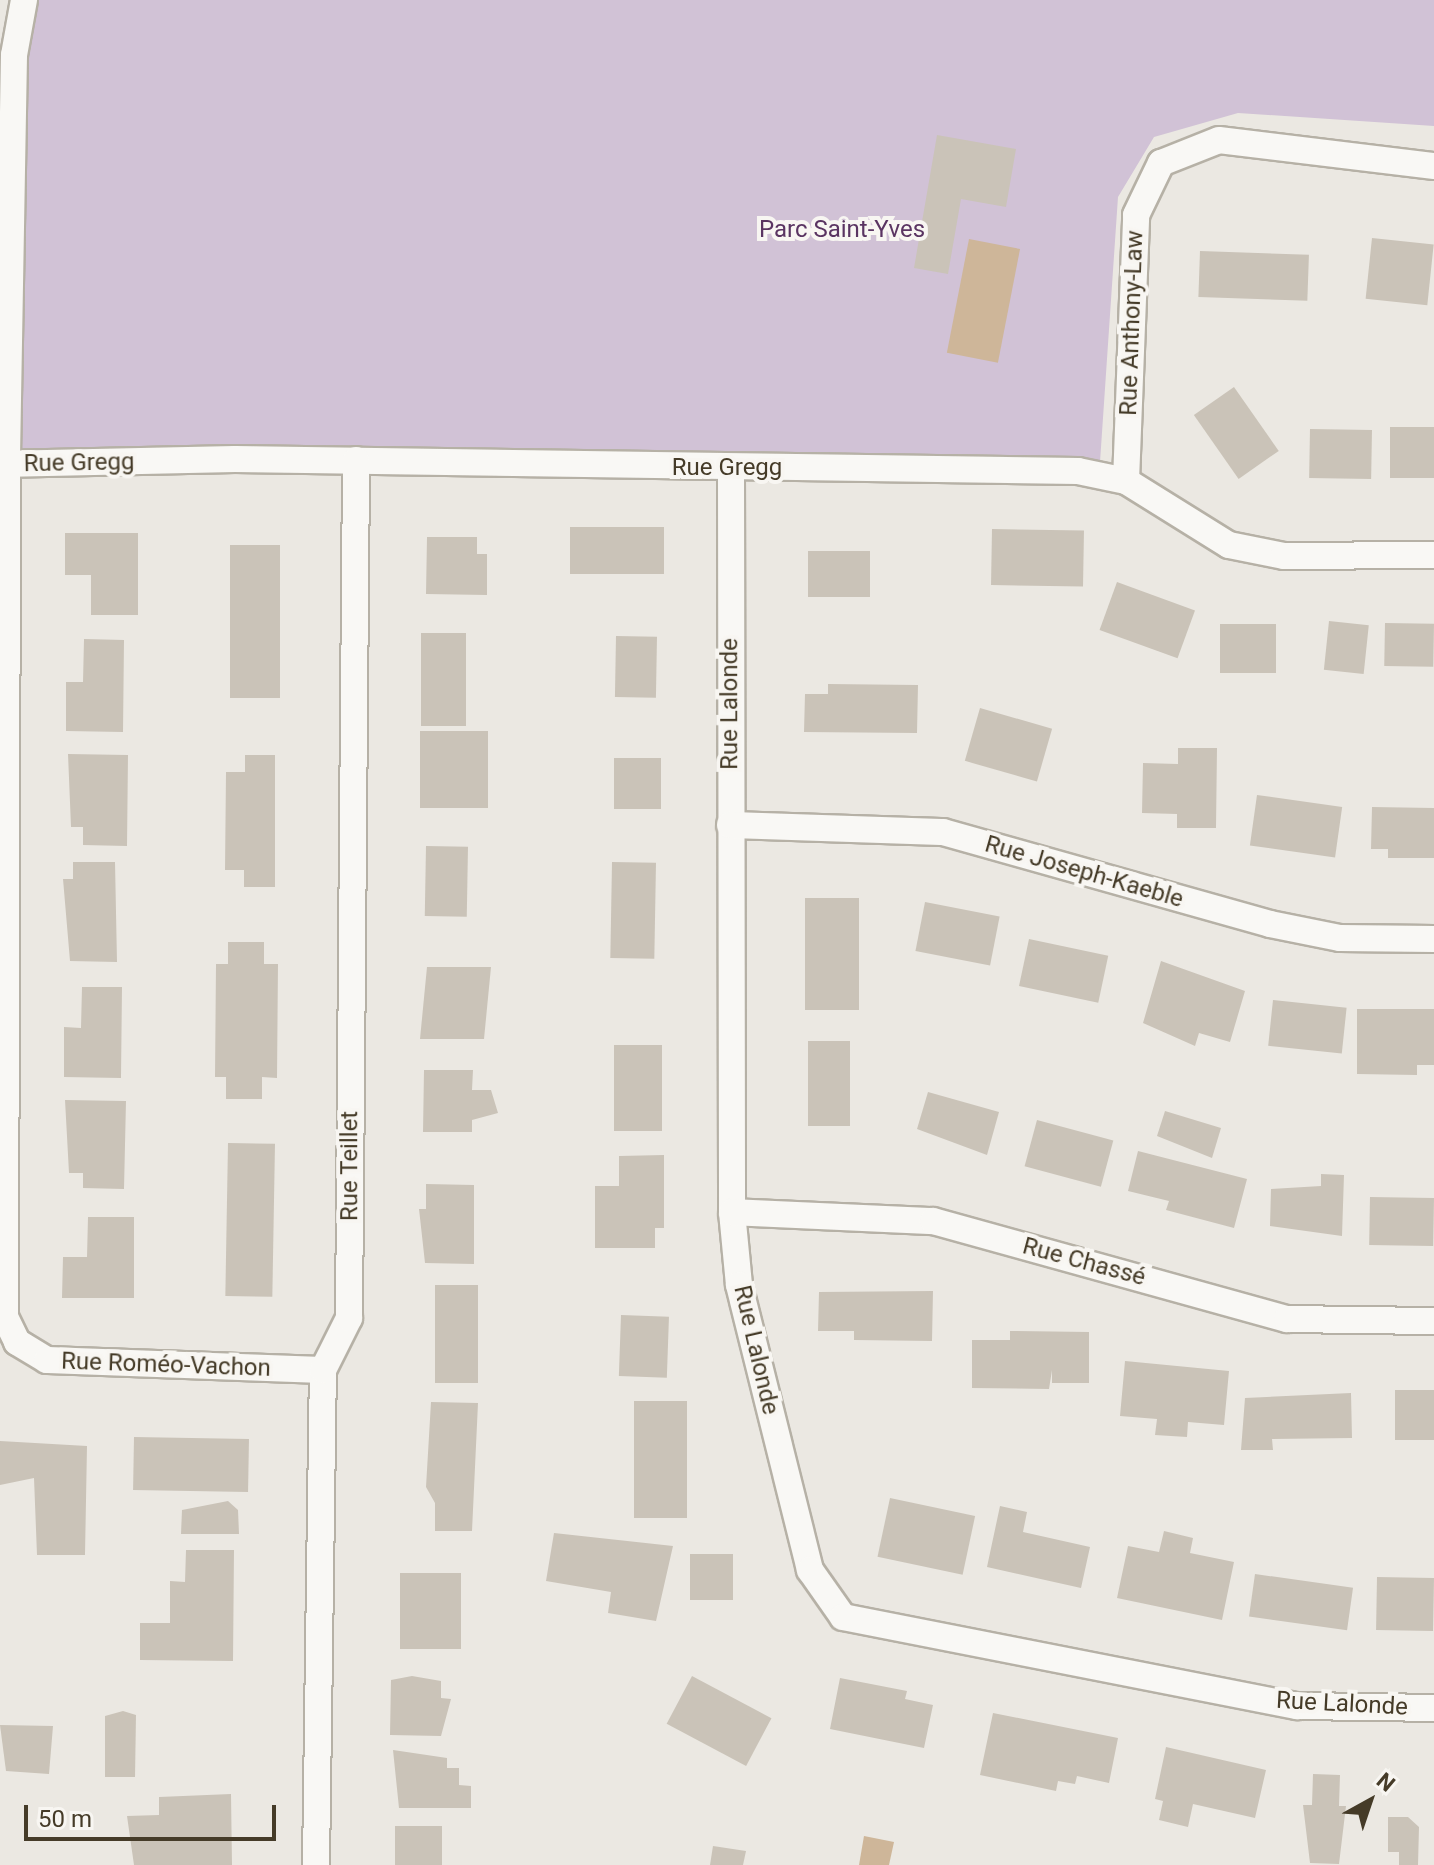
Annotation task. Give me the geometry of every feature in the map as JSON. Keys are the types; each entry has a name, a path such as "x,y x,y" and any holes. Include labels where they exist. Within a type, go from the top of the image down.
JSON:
{"street":[{"name":"Rue Roméo-Vachon","path":"24,0 14,55 3,464 5,1317 17,1342 47,1360 323,1370"},
{"name":"Rue Anthony-Law","path":"1126,481 1136,215 1161,163 1219,140 1434,166"},
{"name":"Rue Gregg","path":"3,464 356,460 1078,471 1126,481 1229,545 1284,556 1434,555"},
{"name":"Rue Teillet","path":"316,1865 323,1370 349,1318 356,460"},
{"name":"Rue Lalonde","path":"731,468 732,1212 739,1285 810,1570 843,1617 1297,1706 1434,1708"},
{"name":"Rue Joseph-Kaeble","path":"730,825 943,832 1270,924 1340,938 1434,939"},
{"name":"Rue Chassé","path":"732,1212 933,1221 1287,1319 1434,1321"}],"green space":[{"name":"Parc Saint-Yves","path":"36,0 1434,0 1434,126 1238,113 1154,137 1118,197 1100,462 14,453 16,96"}],"shaded area":[{"path":"969,239 1020,249 998,363 947,353"},
{"path":"864,1836 894,1842 889,1865 859,1865"}],"building":[{"path":"937,135 1016,149 1006,207 961,199 948,274 914,268"},
{"path":"1372,238 1434,244 1427,305 1366,299"},
{"path":"1200,251 1309,255 1307,301 1198,297"},
{"path":"1234,387 1279,451 1239,479 1194,415"},
{"path":"1390,427 1434,427 1434,478 1390,478"},
{"path":"1310,429 1372,430 1371,479 1309,478"},
{"path":"570,527 664,527 664,574 570,574"},
{"path":"992,529 1084,531 1083,587 991,585"},
{"path":"65,533 138,533 138,615 91,615 91,575 65,575"},
{"path":"427,537 477,537 477,554 487,554 487,595 426,594"},
{"path":"230,545 280,545 280,698 230,698"},
{"path":"808,551 870,551 870,597 808,597"},
{"path":"1117,582 1195,610 1178,658 1100,630"},
{"path":"1329,621 1369,625 1364,674 1324,670"},
{"path":"1385,623 1434,624 1433,667 1384,666"},
{"path":"1220,624 1276,624 1276,673 1220,673"},
{"path":"421,633 466,633 466,726 421,726"},
{"path":"616,636 657,637 656,698 615,697"},
{"path":"84,639 124,640 123,732 66,731 66,682 83,682"},
{"path":"828,684 918,685 917,733 804,732 805,694 828,694"},
{"path":"980,708 1052,729 1037,782 965,761"},
{"path":"420,731 488,731 488,808 420,808"},
{"path":"1178,748 1217,748 1216,828 1177,828 1177,814 1142,813 1143,763 1178,764"},
{"path":"68,754 128,755 127,846 83,845 83,827 71,827"},
{"path":"245,755 275,755 275,887 244,887 244,870 225,870 226,772 245,772"},
{"path":"614,758 661,758 661,809 614,809"},
{"path":"1257,795 1342,807 1335,857 1250,846"},
{"path":"1372,807 1434,808 1434,858 1388,858 1388,849 1371,849"},
{"path":"426,846 468,847 467,917 425,916"},
{"path":"73,862 115,862 117,962 70,961 63,879 73,879"},
{"path":"612,862 656,863 654,959 610,958"},
{"path":"805,898 859,898 859,1010 805,1010"},
{"path":"925,902 1000,917 990,966 915,951"},
{"path":"1029,939 1108,956 1098,1003 1019,986"},
{"path":"228,942 264,942 264,964 278,964 277,1078 262,1077 262,1099 226,1099 226,1077 215,1077 216,964 228,964"},
{"path":"1161,961 1245,991 1230,1042 1199,1033 1195,1046 1143,1023"},
{"path":"427,967 491,967 484,1039 420,1039"},
{"path":"82,987 122,987 121,1078 64,1077 64,1027 81,1028"},
{"path":"1273,1000 1347,1008 1342,1053 1268,1046"},
{"path":"1357,1009 1434,1009 1434,1065 1417,1065 1417,1075 1357,1074"},
{"path":"808,1041 850,1041 850,1126 808,1126"},
{"path":"614,1045 662,1045 662,1131 614,1131"},
{"path":"424,1070 473,1070 472,1090 491,1090 498,1113 472,1120 472,1132 423,1132"},
{"path":"928,1092 999,1112 987,1155 917,1129"},
{"path":"65,1100 126,1101 124,1189 83,1188 83,1173 69,1173"},
{"path":"1165,1111 1221,1128 1212,1158 1157,1136"},
{"path":"1037,1120 1113,1140 1101,1187 1025,1166"},
{"path":"228,1143 275,1144 272,1297 225,1296"},
{"path":"1138,1151 1247,1179 1234,1228 1166,1210 1169,1201 1128,1191"},
{"path":"664,1155 664,1228 655,1228 655,1248 595,1248 595,1186 619,1186 619,1156"},
{"path":"1321,1174 1344,1175 1342,1236 1270,1226 1271,1189 1321,1186"},
{"path":"426,1184 474,1185 474,1264 425,1263 419,1209 426,1209"},
{"path":"1370,1197 1434,1198 1433,1246 1369,1245"},
{"path":"88,1217 134,1217 134,1298 62,1298 63,1257 87,1257"},
{"path":"435,1285 478,1285 478,1383 435,1383"},
{"path":"933,1291 932,1341 854,1340 854,1331 818,1331 819,1292"},
{"path":"621,1315 669,1317 667,1378 619,1376"},
{"path":"1010,1331 1089,1332 1089,1383 1052,1383 1052,1370 1049,1389 972,1388 972,1340 1010,1340"},
{"path":"1125,1361 1229,1371 1224,1425 1188,1422 1187,1437 1155,1435 1157,1419 1120,1416"},
{"path":"1395,1390 1434,1390 1434,1440 1395,1440"},
{"path":"1351,1393 1352,1438 1272,1439 1273,1450 1241,1450 1245,1398"},
{"path":"634,1401 687,1401 687,1518 634,1518"},
{"path":"431,1402 478,1403 472,1531 435,1531 435,1503 426,1487"},
{"path":"134,1437 249,1439 248,1492 133,1490"},
{"path":"0,1441 87,1446 85,1555 37,1555 34,1478 0,1485"},
{"path":"890,1498 975,1516 963,1575 878,1557"},
{"path":"228,1501 238,1510 239,1534 181,1534 182,1510"},
{"path":"1000,1506 1027,1512 1023,1532 1090,1547 1081,1588 987,1567"},
{"path":"1164,1531 1193,1538 1190,1553 1234,1562 1222,1620 1117,1598 1128,1546 1159,1552"},
{"path":"554,1533 673,1546 656,1621 608,1613 611,1592 546,1581"},
{"path":"186,1550 234,1550 233,1661 140,1660 140,1623 170,1623 170,1581 185,1582"},
{"path":"690,1554 733,1554 733,1600 690,1600"},
{"path":"400,1573 461,1573 461,1649 400,1649"},
{"path":"1255,1574 1353,1588 1347,1630 1249,1617"},
{"path":"1377,1577 1434,1578 1433,1631 1376,1630"},
{"path":"412,1676 441,1681 441,1698 451,1699 441,1736 390,1735 391,1680"},
{"path":"692,1676 771,1718 746,1766 667,1724"},
{"path":"840,1678 907,1691 905,1699 933,1705 924,1748 830,1729"},
{"path":"123,1711 136,1715 135,1777 105,1777 105,1716"},
{"path":"993,1713 1118,1738 1109,1783 1077,1776 1075,1784 1058,1781 1056,1791 980,1775"},
{"path":"0,1725 53,1726 49,1774 6,1771"},
{"path":"1166,1747 1266,1770 1255,1818 1193,1804 1188,1827 1159,1820 1163,1801 1155,1799"},
{"path":"393,1750 447,1758 447,1768 459,1768 459,1785 471,1786 471,1808 399,1808"},
{"path":"1313,1774 1340,1775 1339,1806 1346,1806 1339,1864 1310,1863 1303,1805 1312,1805"},
{"path":"231,1794 232,1865 134,1865 127,1816 159,1815 159,1797"},
{"path":"1388,1817 1408,1817 1419,1827 1418,1865 1399,1865 1399,1852 1388,1852"},
{"path":"395,1826 442,1826 442,1865 395,1865"},
{"path":"713,1846 746,1851 743,1865 710,1865"}]}
